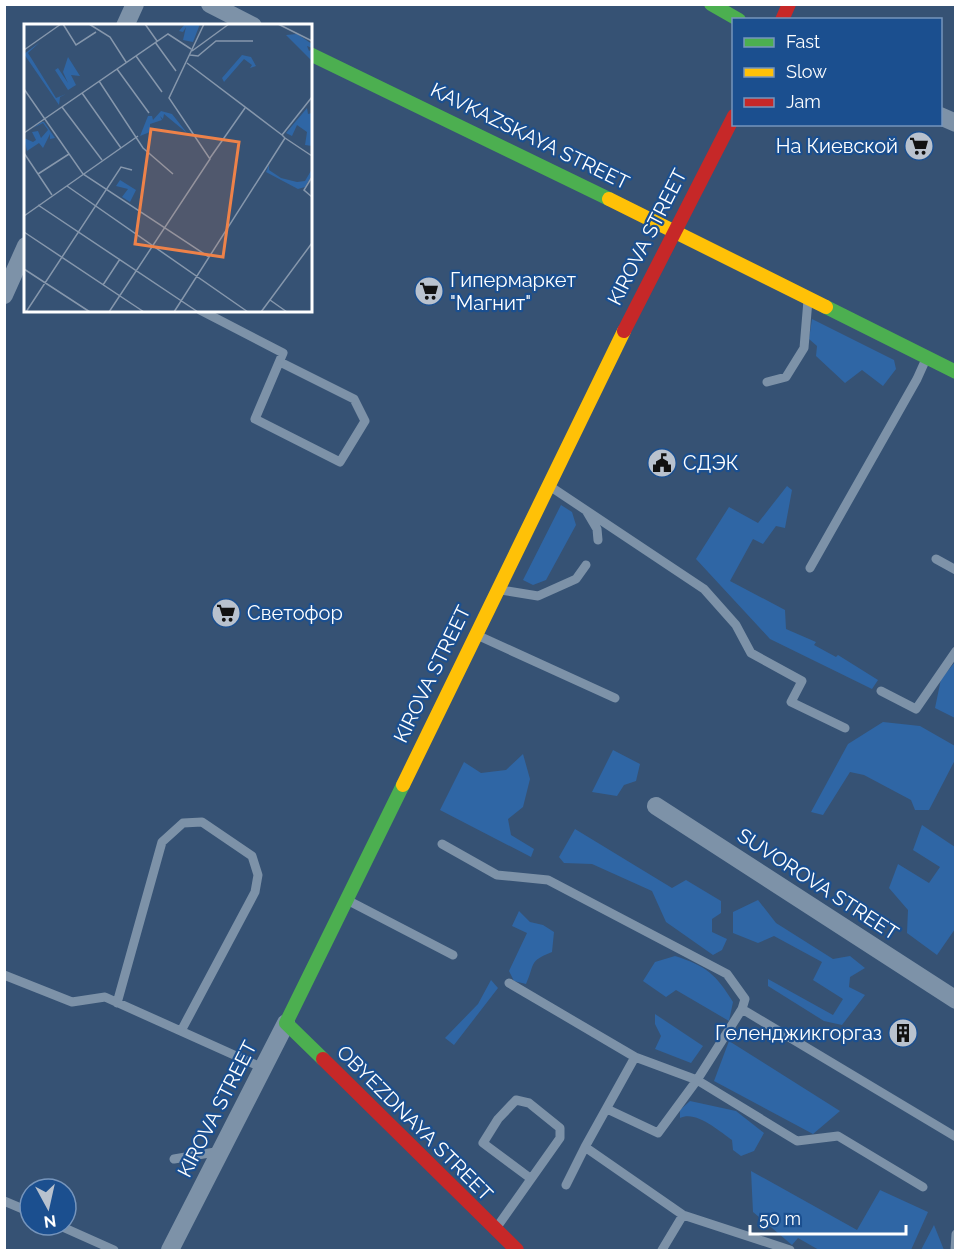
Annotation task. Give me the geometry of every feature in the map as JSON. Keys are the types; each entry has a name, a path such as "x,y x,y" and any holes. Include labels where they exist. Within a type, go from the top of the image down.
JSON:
{"main road":[{"path":"711,4 736,18"},
{"path":"783,18 789,4"},
{"name":"KAVKAZSKAYA STREET","path":"312,55 674,231 956,372"},
{"name":"KIROVA STREET","path":"286,1023 674,231 732,120"},
{"name":"OBYEZDNAYA STREET","path":"286,1023 517,1251"}],"street":[{"path":"126,24 135,4"},
{"path":"210,4 249,24"},
{"path":"942,117 956,123"},
{"path":"4,295 24,250"},
{"name":"SUVOROVA STREET","path":"656,806 956,1000"},
{"name":"KIROVA STREET","path":"170,1251 286,1023"}],"lane":[{"path":"767,382 786,377 804,348 808,298"},
{"path":"204,312 283,353 255,419 340,462 365,421 354,399 280,362"},
{"path":"810,568 917,379 927,357"},
{"path":"550,486 704,589 736,625 751,652 802,681 791,702 845,728"},
{"path":"585,510 597,529 598,540"},
{"path":"936,559 956,570"},
{"path":"499,589 538,596 576,579 586,565"},
{"path":"477,634 615,698"},
{"path":"881,691 916,709 956,651"},
{"path":"117,1003 162,842 183,824 202,822 252,856 258,875 255,892 181,1031"},
{"path":"442,844 497,875 548,880 727,974 745,999 742,1009 698,1080 658,1133 607,1109"},
{"path":"347,900 453,955"},
{"path":"4,975 72,1002 105,997 263,1068"},
{"path":"509,983 635,1057 698,1080 797,1141 838,1136 923,1187"},
{"path":"742,1009 956,1137"},
{"path":"566,1185 635,1057"},
{"path":"495,1230 560,1138 560,1128 529,1103 516,1100 498,1119 483,1143 530,1179"},
{"path":"585,1148 682,1215 790,1251"},
{"path":"174,1159 221,1151"},
{"path":"4,1201 18,1207"},
{"path":"662,1251 682,1215"},
{"path":"78,1234 114,1251"},
{"path":"955,1251 956,1234"}],"shaded area":[{"path":"812,319 894,360 896,369 883,386 862,370 845,383 816,356 817,346 809,339"},
{"path":"787,486 792,490 785,528 776,526 763,544 753,539 730,581 785,610 786,629 816,642 814,645 836,657 838,655 878,680 872,689 770,639 696,559 729,507 758,523"},
{"path":"561,505 572,512 576,525 546,580 533,585 523,580"},
{"path":"955,662 955,718 935,708 941,679"},
{"path":"883,722 920,726 955,746 955,760 929,810 915,810 911,800 864,775 850,772 823,815 811,812 848,744"},
{"path":"613,750 640,764 636,781 624,785 617,796 592,792"},
{"path":"523,754 530,779 523,807 508,819 511,835 534,849 531,857 440,810 464,762 481,773 506,770"},
{"path":"922,825 955,847 955,929 937,955 907,933 908,910 889,888 898,864 929,883 940,867 913,850"},
{"path":"575,829 672,888 686,880 721,901 721,913 712,919 712,932 727,939 722,950 713,955 666,922 652,891 592,864 564,863 559,857"},
{"path":"758,900 776,923 833,959 850,956 865,968 850,977 849,987 865,995 842,1025 824,1021 768,986 768,979 833,1015 843,999 813,980 822,962 774,936 758,943 733,933 733,912"},
{"path":"519,911 530,922 543,925 554,932 552,952 539,958 533,964 526,984 514,981 509,971 527,933 512,926"},
{"path":"675,956 695,963 721,984 733,1002 729,1021 676,990 666,997 643,981 655,962"},
{"path":"491,980 498,988 454,1045 445,1038 478,1004"},
{"path":"655,1014 703,1046 691,1063 655,1049 661,1036 655,1024"},
{"path":"729,1041 840,1111 813,1134 714,1081"},
{"path":"690,1101 736,1111 764,1133 754,1151 741,1156 733,1150 732,1140 707,1123 693,1117 680,1118 680,1110"},
{"path":"751,1171 857,1230 880,1190 928,1212 911,1250 819,1250 798,1238 792,1245 753,1212"},
{"path":"934,1225 944,1250 921,1250"}],"traffic: fast":[{"path":"711,4 736,18"},
{"path":"312,55 609,199"},
{"path":"826,307 956,372"},
{"path":"323,1059 286,1023 403,785"}],"traffic: slow":[{"path":"609,199 826,307"},
{"path":"403,785 624,331"}],"traffic: jam":[{"path":"783,18 789,4"},
{"path":"624,331 732,120"},
{"path":"323,1059 517,1250"}],"place":[{"name":"На Киевской","path":"919,146"},
{"name":"Гипермаркет \"Магнит\"","path":"429,291"},
{"name":"СДЭК","path":"662,463"},
{"name":"Светофор","path":"226,613"},
{"name":"Геленджикгоргаз","path":"903,1033"}]}
